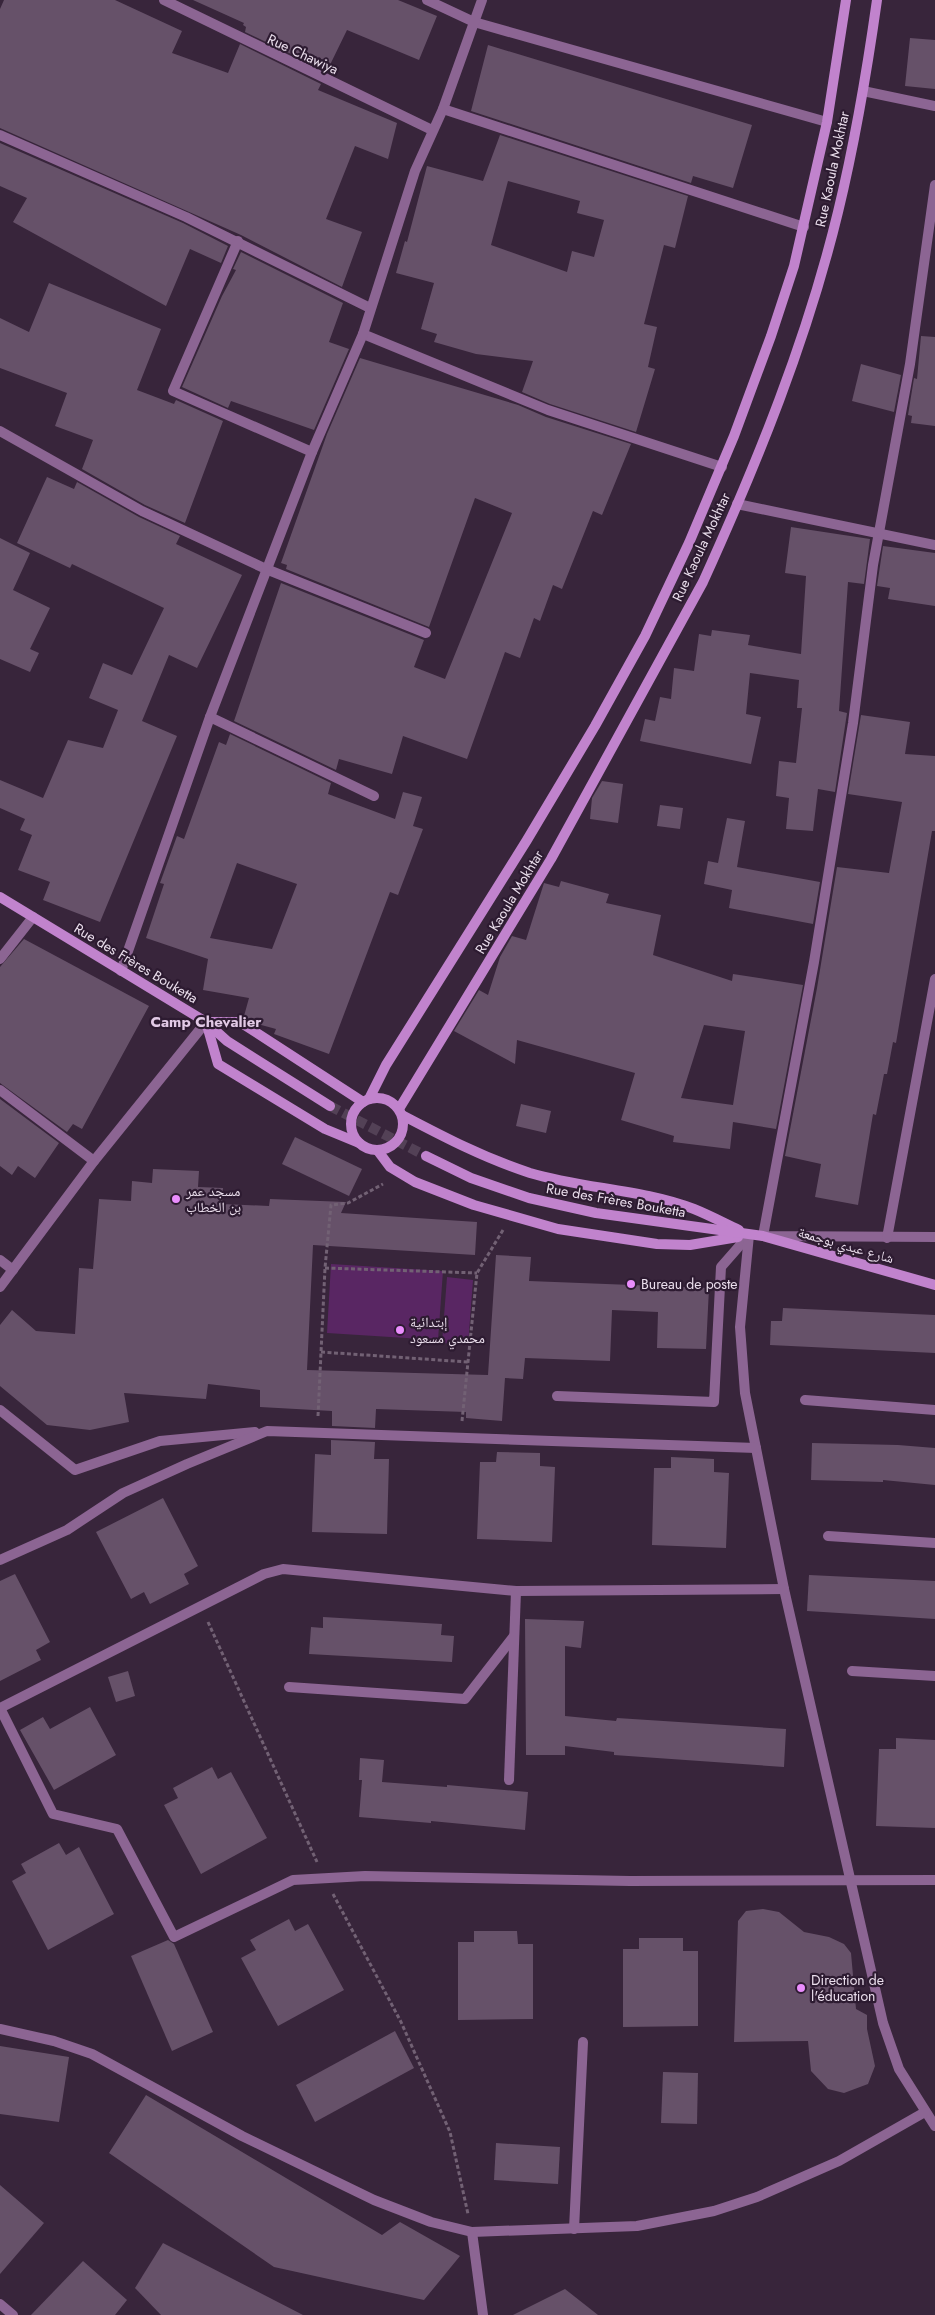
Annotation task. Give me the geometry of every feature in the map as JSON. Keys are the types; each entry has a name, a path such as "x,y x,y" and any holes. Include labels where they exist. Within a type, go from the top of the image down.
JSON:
{"main road":[{"name":"Rue Kaoula Mokhtar","path":"366,1100 527,840 631,663 670,585 722,467 771,336 794,266 826,122 846,0"},
{"name":"Rue Kaoula Mokhtar","path":"401,1112 551,859 703,582 737,504 785,382 819,280 838,213 863,91 878,0"},
{"name":"Rue des Frères Bouketta","path":"0,897 206,1022 227,1041 330,1106"},
{"path":"366,1100 240,1022 206,1022 218,1064 325,1129 371,1150 378,1151 386,1149 399,1139 404,1123 401,1112"},
{"path":"359,1143 351,1126 352,1116 366,1100 375,1098 389,1100 401,1112 451,1142 507,1165 546,1177 641,1196 694,1209 749,1235"},
{"path":"378,1151 390,1168 402,1175 474,1205 511,1217 584,1234 657,1244 690,1245 749,1235"},
{"name":"Rue des Frères Bouketta","path":"426,1156 490,1185 529,1198 563,1206 749,1235"},
{"name":"شارع عبدي بوجمعة","path":"749,1235 763,1236 935,1285"}],"street":[{"name":"Rue Chawiya","path":"164,0 432,130"},
{"path":"427,0 474,22 826,122"},
{"path":"121,971 210,717 312,452 363,334 415,171 443,109 482,0"},
{"path":"863,91 935,106"},
{"path":"443,109 804,227"},
{"path":"0,135 238,241 370,308"},
{"path":"935,185 910,364 878,534 853,723 812,971 763,1236 935,1237"},
{"path":"238,241 174,390 312,452"},
{"path":"363,334 548,410 722,467"},
{"path":"0,431 142,511 266,569 426,633"},
{"path":"737,504 935,545"},
{"path":"210,717 374,796"},
{"path":"0,959 33,917"},
{"path":"887,1238 935,979"},
{"path":"0,1286 94,1161 206,1022"},
{"path":"0,1090 94,1161"},
{"path":"556,1396 714,1402 722,1267 749,1235"},
{"path":"749,1235 740,1327 745,1393 784,1590 882,2023 899,2069 935,2126"},
{"path":"0,1260 13,1270"},
{"path":"805,1400 935,1410"},
{"path":"0,1410 75,1470 160,1441 267,1431 756,1448"},
{"path":"0,1560 67,1530 124,1493 187,1464 267,1431"},
{"path":"828,1536 935,1543"},
{"path":"784,1590 516,1591 293,1568 264,1574 0,1708 53,1814 117,1829 174,1937 293,1880 365,1876 630,1881 935,1880"},
{"path":"509,1780 516,1591"},
{"path":"289,1687 465,1699 514,1636"},
{"path":"852,1671 935,1676"},
{"path":"0,2029 54,2041 92,2054 242,2136 374,2200 430,2222 472,2232 638,2226 714,2212 757,2197 839,2161 925,2112"},
{"path":"574,2229 583,2042"},
{"path":"472,2232 483,2315"},
{"path":"0,2304 14,2315"}],"path":[{"path":"318,1432 325,1268 331,1205 348,1203 402,1175"},
{"path":"460,1437 477,1273 511,1217"},
{"path":"325,1268 477,1273"},
{"path":"321,1352 468,1362"},
{"path":"200,1606 324,1878 400,2022 450,2132 472,2232"}],"shaded area":[{"path":"331,1264 443,1271 438,1340 327,1333"},
{"path":"447,1277 473,1280 468,1345 442,1343"}],"building":[{"path":"4,0 115,0 182,31 172,53 228,73 240,44 321,84 318,90 397,123 388,159 355,146 326,219 362,232 342,287 241,235 0,128 0,9"},
{"path":"193,0 398,0 437,16 419,60 347,30 327,71 245,32 246,27 243,25 244,23"},
{"path":"910,38 935,40 935,89 905,86"},
{"path":"488,45 752,125 733,188 693,176 691,183 471,111"},
{"path":"500,135 688,196 675,248 664,245 644,324 657,327 648,367 655,369 636,432 550,404 522,392 533,361 476,354 434,342 437,334 421,329 434,283 396,273 405,241 407,242 427,166 483,181","holes":["508,181 580,201 577,213 604,220 594,257 572,251 567,272 491,245"]},
{"path":"0,143 183,223 228,246 221,263 190,249 166,306 13,222 27,198 0,186"},
{"path":"241,252 343,303 329,342 349,349 314,430 231,401 228,408 182,387 222,296 236,270 233,269"},
{"path":"49,283 161,329 137,390 174,404 176,400 223,421 185,523 145,505 82,469 93,440 55,426 67,393 0,368 0,318 29,332"},
{"path":"921,336 935,337 935,426 911,423 912,416 908,415 914,378 917,379"},
{"path":"360,358 518,405 546,417 631,444 602,515 593,511 562,589 553,585 540,621 534,618 520,658 505,652 467,759 403,736 392,774 339,759 336,770 234,721 281,583 424,640 414,667 445,679 512,513 475,498 429,627 286,569 287,565 281,563 327,434"},
{"path":"861,364 901,375 894,412 852,401"},
{"path":"47,477 74,489 77,482 139,517 180,536 176,544 242,575 197,668 169,655 142,721 177,736 100,922 43,900 50,882 18,870 32,835 20,830 25,819 0,808 0,780 43,798 68,740 103,748 118,710 89,698 103,663 132,675 164,608 72,564 70,568 17,543"},
{"path":"791,527 870,539 864,584 848,582 839,711 847,713 835,792 818,789 813,831 786,829 789,798 776,796 779,761 796,763 802,708 797,708 799,680 750,673 746,714 761,717 751,764 640,741 645,719 655,721 660,697 671,699 674,668 694,671 699,634 711,636 712,630 750,635 748,645 801,654 806,576 785,573"},
{"path":"0,538 30,553 13,590 50,608 30,649 39,653 30,672 0,659"},
{"path":"883,546 935,553 935,606 888,599 890,588 877,586"},
{"path":"861,715 910,722 905,754 935,756 935,831 932,831 896,1043 893,1042 887,1074 884,1074 876,1115 873,1114 858,1205 815,1197 821,1164 785,1156 817,988 837,867 889,873 902,802 848,794"},
{"path":"230,734 331,783 328,794 395,819 403,792 422,797 413,826 423,829 398,895 390,892 329,1054 274,1034 276,1029 254,1023 244,1016 249,998 203,990 208,959 146,938 164,884 160,883 177,836 184,839 219,742 226,745","holes":["237,863 297,884 272,949 210,938"]},
{"path":"602,781 623,784 618,823 590,819 592,798"},
{"path":"660,805 683,808 680,829 657,826"},
{"path":"727,818 745,821 737,867 820,882 813,924 729,908 732,890 704,884 708,861 718,863"},
{"path":"561,881 609,894 606,903 661,915 653,955 732,981 733,974 803,985 776,1129 733,1122 730,1149 673,1142 674,1136 621,1120 635,1073 517,1040 515,1064 454,1031 479,990 488,995 500,957 512,936 526,940 544,883 559,887","holes":["704,1025 745,1031 733,1105 681,1098"]},
{"path":"24,939 149,1006 82,1129 73,1124 67,1132 0,1083 0,967"},
{"path":"0,1099 59,1143 35,1178 18,1166 12,1175 0,1166"},
{"path":"521,1104 551,1111 546,1133 516,1126"},
{"path":"295,1137 362,1169 349,1196 282,1164"},
{"path":"153,1169 199,1171 198,1187 223,1188 222,1204 269,1206 270,1199 346,1202 341,1213 477,1222 475,1255 313,1245 307,1370 488,1375 496,1255 531,1257 529,1281 709,1288 706,1349 657,1348 658,1312 612,1310 610,1361 525,1358 523,1379 505,1378 502,1421 466,1418 466,1412 376,1409 375,1428 332,1426 332,1411 260,1407 260,1390 208,1384 206,1399 124,1393 129,1422 90,1430 47,1425 0,1386 0,1325 12,1310 36,1331 75,1334 79,1268 93,1269 99,1199 131,1201 132,1181 152,1183"},
{"path":"783,1308 935,1315 935,1353 770,1345 771,1321 782,1321"},
{"path":"331,1440 375,1442 374,1459 389,1459 387,1534 312,1532 315,1454 331,1455"},
{"path":"812,1443 935,1448 935,1485 883,1480 883,1482 811,1480"},
{"path":"497,1452 540,1453 540,1466 555,1467 552,1542 477,1539 480,1462 496,1462"},
{"path":"671,1457 714,1459 714,1472 729,1473 726,1548 652,1545 654,1468 671,1468"},
{"path":"163,1498 198,1566 184,1574 189,1584 150,1604 144,1592 131,1599 96,1532"},
{"path":"15,1574 50,1642 36,1650 41,1660 0,1681 0,1581"},
{"path":"809,1575 935,1581 935,1619 807,1611"},
{"path":"323,1617 442,1624 441,1635 454,1636 452,1662 309,1654 311,1627 323,1628"},
{"path":"525,1619 584,1621 581,1648 565,1646 565,1716 616,1721 617,1718 786,1729 784,1767 614,1755 614,1752 565,1746 565,1755 526,1755"},
{"path":"128,1671 135,1696 116,1702 108,1677"},
{"path":"90,1707 116,1755 54,1790 20,1730 43,1717 50,1729"},
{"path":"896,1738 935,1740 935,1828 876,1826 879,1749 896,1749"},
{"path":"360,1758 384,1760 382,1782 528,1792 525,1830 431,1821 431,1823 359,1817 362,1780 359,1780"},
{"path":"212,1767 218,1779 231,1772 267,1838 201,1874 164,1805 178,1798 173,1788"},
{"path":"59,1843 66,1855 79,1847 114,1914 48,1950 12,1881 26,1873 21,1864"},
{"path":"763,1909 779,1912 804,1932 829,1937 844,1944 851,1953 856,2009 867,2015 867,2029 875,2066 868,2084 844,2093 828,2089 811,2071 808,2041 734,2042 738,1921 746,1911"},
{"path":"289,1919 295,1931 308,1924 344,1990 278,2026 241,1958 256,1950 250,1940"},
{"path":"474,1931 517,1931 518,1944 533,1944 533,2019 458,2020 458,1942 474,1942"},
{"path":"639,1938 683,1938 683,1951 698,1951 698,2026 623,2027 623,1949 639,1949"},
{"path":"168,1940 174,1944 213,2032 172,2051 131,1956"},
{"path":"395,2031 414,2068 315,2122 296,2085"},
{"path":"0,2046 69,2057 59,2122 0,2114"},
{"path":"663,2072 698,2073 697,2124 661,2123"},
{"path":"146,2095 382,2235 400,2222 460,2256 424,2300 274,2267 109,2153"},
{"path":"496,2143 560,2147 558,2184 494,2180"},
{"path":"0,2185 44,2223 0,2274"},
{"path":"163,2243 303,2315 161,2315 135,2288"},
{"path":"83,2261 127,2300 115,2315 31,2315"},
{"path":"565,2289 598,2315 513,2315"}],"tunnel":[{"path":"330,1106 426,1156"}],"place":[{"name":"مسجد عمر بن الخطاب","path":"176,1199"},
{"name":"Bureau de poste","path":"631,1284"},
{"name":"إبتدائية محمدي مسعود","path":"400,1330"},
{"name":"Direction de l'éducation","path":"801,1988"}],"district":[{"name":"Camp Chevalier","path":"206,1022"}]}
